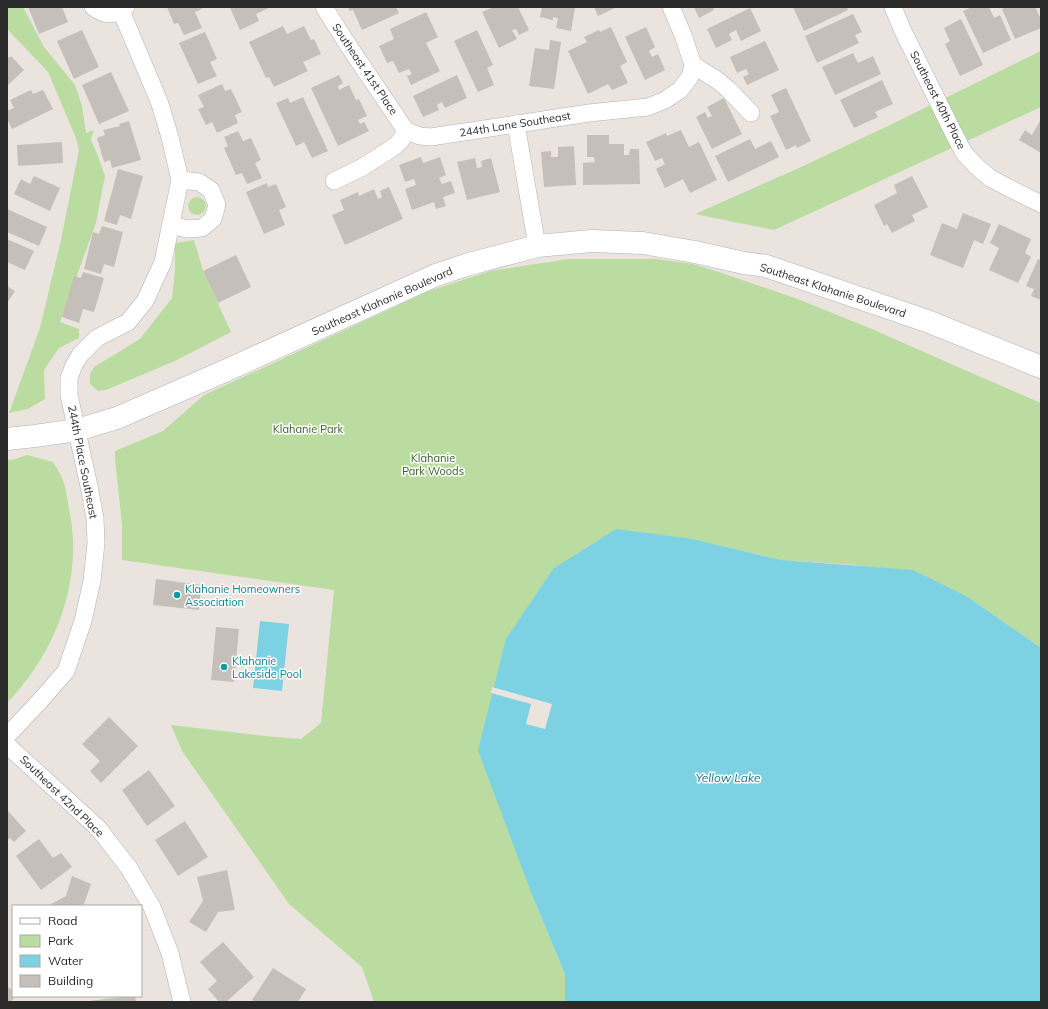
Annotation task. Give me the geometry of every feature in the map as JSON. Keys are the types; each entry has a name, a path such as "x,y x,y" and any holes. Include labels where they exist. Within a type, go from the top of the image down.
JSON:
{"street":[{"name":"244th Place Southeast","path":"7,736 66,671 83,621 92,581 96,543 95,518 69,395 69,378 80,355 98,338 128,322 145,301 163,262 172,225 180,180 170,137 159,101 124,9 113,14 106,14 93,7"},
{"name":"Southeast 41st Place","path":"324,7 406,130"},
{"path":"671,7 684,35 694,65 729,90 751,113"},
{"name":"Southeast 40th Place","path":"895,8 902,29 952,132 964,153 990,178 1041,204"},
{"name":"244th Lane Southeast","path":"406,130 420,136 431,137 589,113 648,107 665,100 680,90 690,77 694,65"},
{"path":"516,124 537,246"},
{"path":"334,181 361,168 394,147 401,140 406,130"},
{"path":"172,225 186,230 202,228 213,219 217,205 211,190 199,182 180,180"},
{"name":"Southeast Klahanie Boulevard","path":"7,439 77,430 123,415 227,370 436,275 466,265 537,246 592,241 643,243 766,266 927,321 1041,367"},
{"name":"Southeast 42nd Place","path":"7,745 98,828 129,868 152,907 170,953 182,1002"}],"green space":[{"path":"7,7 23,7 44,47 75,85 82,106 86,133 94,130 91,139 105,176 96,223 60,322 79,329 79,338 59,348 44,370 45,399 28,409 9,413 40,328 61,240 79,150 76,138 48,72 7,29"},
{"path":"1041,51 1041,107 774,230 695,214 799,168"},
{"path":"193,197 201,197 206,202 204,213 201,215 193,215 188,210 188,202"},
{"path":"194,240 203,271 231,332 175,361 106,390 98,391 90,384 90,374 94,367 140,339 172,298 175,269 175,243"},
{"name":"Klahanie Park Woods","path":"569,259 657,259 693,264 795,298 872,329 1041,403 1041,648 968,597 856,565 781,560 693,539 532,895 565,974 565,1002 374,1002 362,967 289,904 182,751 171,725 301,739 321,723 334,590 122,560 122,524 115,451 163,431 204,395 429,291 490,271"},
{"path":"27,455 53,462 62,478 73,535 73,561 69,587 62,613 53,637 40,661 25,683 7,703 7,460 12,460"}],"water":[{"name":"Yellow Lake","path":"616,529 693,539 781,560 913,570 968,597 1041,648 1041,1002 565,1002 565,974 532,895 478,750 506,639 553,569"},
{"path":"260,621 289,624 282,691 253,688"}],"pier":[{"path":"492,687 552,704 545,729 526,724 531,704 491,693"}],"building":[{"path":"28,7 62,7 68,22 39,34"},
{"path":"167,7 201,7 202,9 195,12 202,28 184,35 178,23 174,24"},
{"path":"271,7 256,14 259,21 240,30 230,8"},
{"path":"348,7 396,7 399,13 362,30 353,10 350,11"},
{"path":"494,7 518,7 529,30 519,35 516,29 512,30 517,39 499,48 482,12"},
{"path":"542,7 575,7 571,31 556,28 558,18 553,17 553,20 540,17"},
{"path":"594,7 617,7 598,16"},
{"path":"694,7 713,7 714,10 699,18"},
{"path":"793,7 847,7 848,10 804,31"},
{"path":"972,7 989,7 994,18 1000,15 1011,40 983,53 963,11"},
{"path":"1006,7 1035,7 1041,19 1041,28 1015,39 1002,9"},
{"path":"750,8 761,31 741,41 736,30 729,34 732,40 716,48 707,29"},
{"path":"426,12 438,37 426,43 440,71 411,85 407,76 412,74 409,69 399,73 393,61 387,63 379,46 394,39 390,29"},
{"path":"853,14 862,32 855,35 859,43 817,63 805,36"},
{"path":"961,19 983,65 960,76 945,44 950,41 944,28"},
{"path":"283,26 287,34 304,26 311,40 314,39 321,54 303,62 308,71 274,87 269,77 266,78 249,42"},
{"path":"611,27 627,62 620,66 628,83 612,90 608,84 588,94 568,51 587,42 584,37 599,30 600,32"},
{"path":"646,27 655,47 649,51 652,57 658,54 665,70 645,80 625,37"},
{"path":"82,30 99,67 74,79 57,41"},
{"path":"477,30 493,65 487,68 494,85 478,92 454,41"},
{"path":"205,32 217,59 210,62 217,76 198,84 179,43"},
{"path":"550,40 561,42 554,89 529,86 535,48 549,50"},
{"path":"765,41 779,70 747,85 743,77 749,74 746,69 737,73 730,57"},
{"path":"853,53 858,63 873,56 881,74 835,95 822,67"},
{"path":"7,55 9,58 11,56 24,70 7,86"},
{"path":"111,72 129,111 99,124 82,85"},
{"path":"339,75 343,83 338,86 339,90 349,85 356,100 359,99 367,116 358,120 360,124 364,122 369,131 338,146 311,88"},
{"path":"457,75 467,98 445,108 442,102 437,105 439,110 423,117 413,96"},
{"path":"882,80 893,104 875,112 878,117 854,128 840,100"},
{"path":"222,84 225,91 231,89 242,112 235,115 238,123 217,133 212,122 206,125 198,109 204,107 198,95"},
{"path":"786,88 811,141 797,148 796,145 786,150 770,116 779,112 771,95"},
{"path":"31,90 33,94 43,90 53,109 12,129 7,119 7,111 14,108 10,100"},
{"path":"303,97 328,151 312,158 304,142 296,146 276,103 288,98 290,103"},
{"path":"724,98 742,134 712,149 696,117 705,112 708,118 712,116 707,107"},
{"path":"1041,119 1041,153 1019,140 1025,130 1032,135"},
{"path":"129,121 141,160 112,168 110,160 104,162 97,138 105,135 103,130 120,126 119,124"},
{"path":"681,130 689,147 699,142 717,180 690,193 683,179 665,188 656,169 665,164 662,158 655,161 646,142 666,133 667,136"},
{"path":"238,131 243,141 251,138 261,160 255,163 262,178 247,184 242,173 236,175 224,148 228,146 224,137"},
{"path":"587,135 609,135 609,144 624,144 624,155 629,155 630,149 639,149 640,184 583,185 583,163 595,162 594,157 587,157"},
{"path":"750,139 755,149 771,141 779,157 728,182 715,156"},
{"path":"62,142 63,163 18,166 17,145"},
{"path":"574,146 576,185 544,187 541,152 551,151 551,157 558,157 558,147"},
{"path":"421,157 423,163 440,157 446,175 439,178 442,184 451,181 455,193 443,197 446,206 436,209 434,202 412,210 405,189 416,185 414,179 405,182 399,165"},
{"path":"475,158 477,168 482,167 481,161 491,158 500,192 467,200 457,162"},
{"path":"118,169 143,176 131,219 120,215 117,225 104,221"},
{"path":"34,176 60,188 50,211 14,194 21,179 30,184"},
{"path":"912,176 928,207 912,215 915,221 892,233 887,224 884,226 874,205 897,193 894,185"},
{"path":"267,183 268,187 276,184 286,207 279,210 285,225 264,234 246,192"},
{"path":"389,187 403,219 345,245 332,215 344,210 340,200 358,192 359,196 374,189 378,199 382,197 380,191"},
{"path":"7,209 47,227 39,246 7,232"},
{"path":"963,213 991,224 983,244 974,240 963,268 930,255 942,223 957,229"},
{"path":"999,224 1031,239 1025,253 1031,257 1018,283 989,270 999,248 990,243"},
{"path":"102,226 123,232 114,267 104,264 101,274 84,269 93,232 99,234"},
{"path":"7,239 34,251 25,270 7,262"},
{"path":"236,255 251,287 218,303 203,271"},
{"path":"1038,259 1041,260 1041,300 1031,296 1034,289 1026,286"},
{"path":"83,272 104,278 94,312 83,309 79,323 62,317 74,276 81,278"},
{"path":"7,286 15,291 7,303"},
{"name":"Klahanie Homeowners Association","path":"156,579 201,585 199,610 153,605"},
{"name":"Klahanie Lakeside Pool","path":"216,627 239,629 234,682 211,680"},
{"path":"109,717 138,746 101,783 90,771 100,761 82,744"},
{"path":"149,770 175,806 147,826 122,790"},
{"path":"8,811 26,831 14,842 10,838 7,840"},
{"path":"185,821 208,857 178,876 155,840"},
{"path":"39,839 53,858 61,853 72,867 41,890 16,856"},
{"path":"227,870 235,910 218,912 206,932 189,922 203,901 197,877"},
{"path":"72,876 91,884 84,905 52,905 66,896"},
{"path":"223,942 254,977 226,1002 219,1002 208,989 217,981 200,962"},
{"path":"273,968 306,989 298,1002 256,1002 252,1000"},
{"path":"7,987 12,990 12,997 14,997 11,1002 7,1002"},
{"path":"121,997 135,997 136,1002 89,1002"}],"place":[{"name":"Klahanie Homeowners Association","path":"177,595"},
{"name":"Klahanie Lakeside Pool","path":"224,667"}],"park label":[{"name":"Klahanie Park","path":"308,429"}]}
